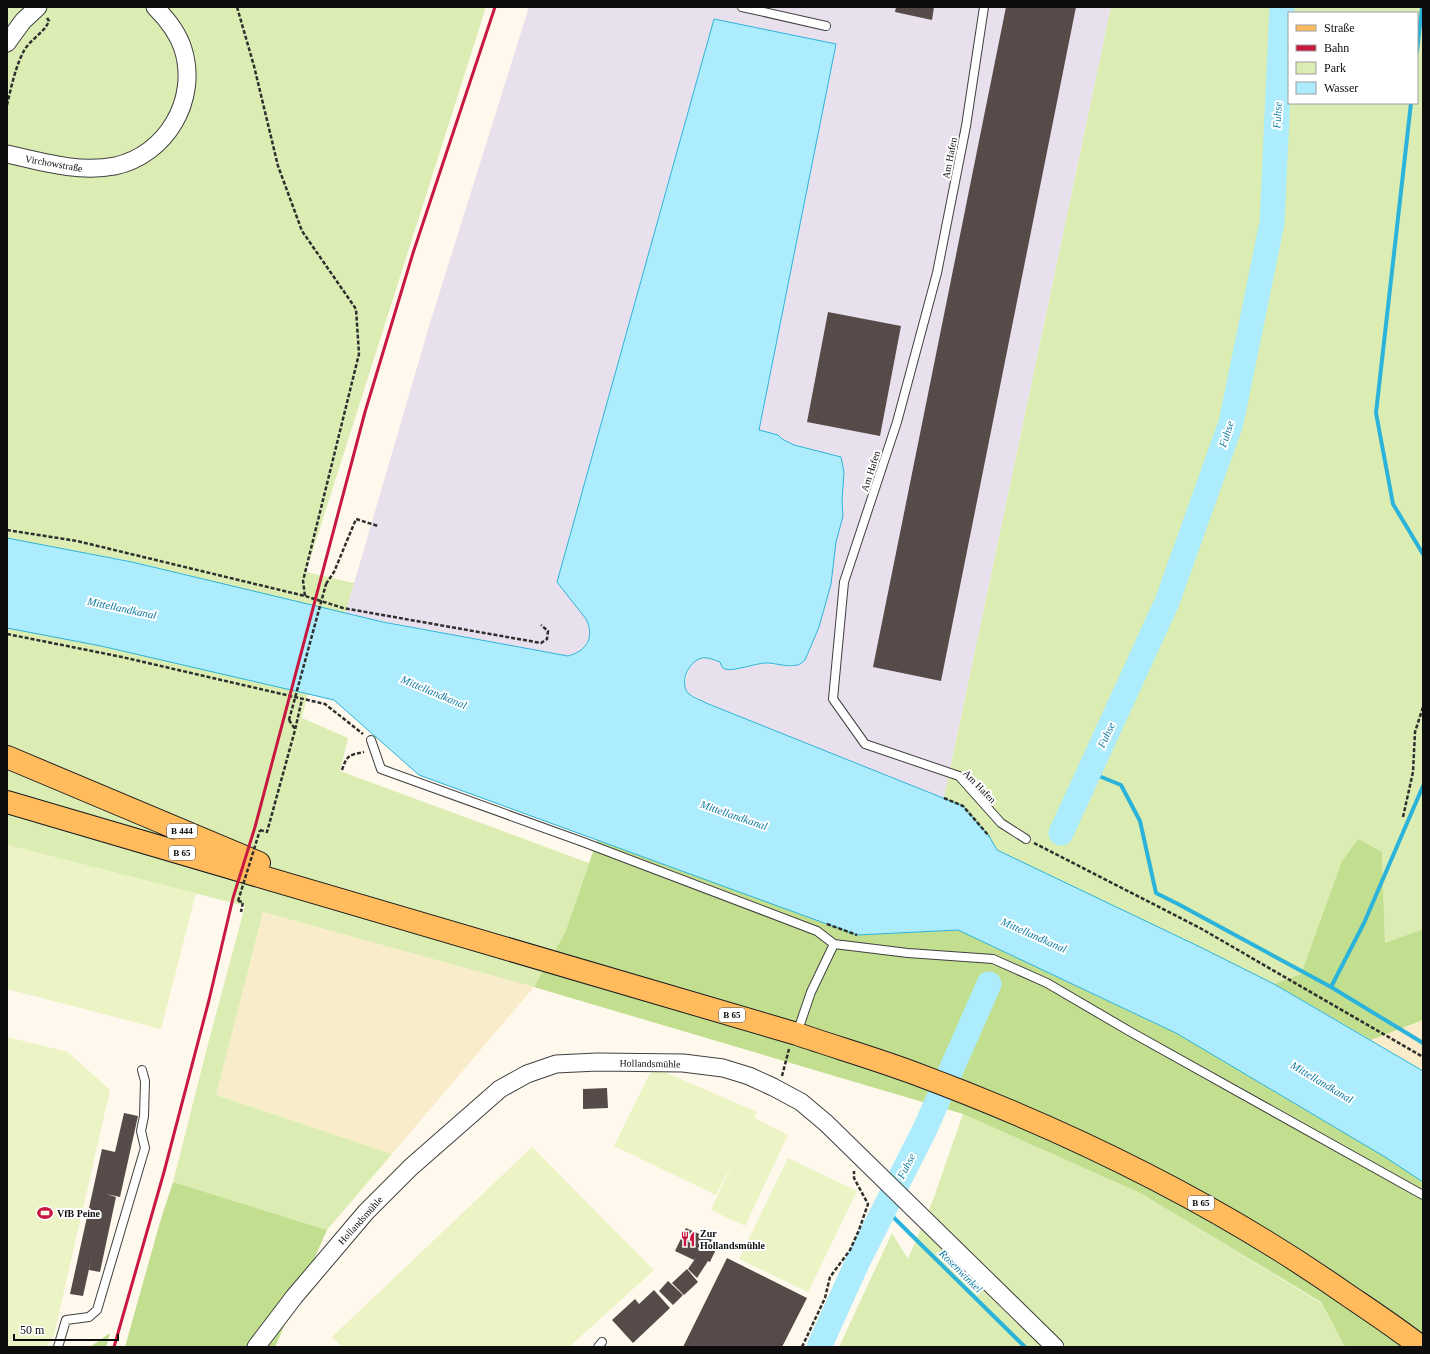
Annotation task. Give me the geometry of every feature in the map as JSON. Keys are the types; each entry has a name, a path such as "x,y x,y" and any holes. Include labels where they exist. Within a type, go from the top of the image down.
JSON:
{"main road":[{"name":"B 444","path":"7,758 357,905"},
{"name":"B 65","path":"7,802 797,1034 910,1072 1048,1128 1131,1165 1216,1211 1308,1267 1409,1337 1421,1347"}],"street":[{"name":"Virchowstraße","path":"9,154 79,168 105,168 116,166 138,157 148,151 166,135 174,125 182,107 187,75 184,55 178,37 164,16 155,7"},
{"path":"7,43 23,21 42,12"},
{"name":"Hollandsmühle","path":"256,1347 294,1297 371,1206 411,1167 500,1089 527,1074 556,1064 639,1062 683,1063 723,1068 749,1076 778,1089 801,1102 826,1123 1055,1347"}],"lane":[{"path":"742,7 826,26"},
{"name":"Am Hafen","path":"984,7 966,126 937,273 897,422 844,582 833,699 865,744 959,776 1001,823 1026,840"},
{"path":"371,740 381,769 583,842 818,930 834,944 908,953 993,959 1047,983 1129,1031 1423,1195"},
{"path":"797,1034 811,992 834,944"},
{"path":"58,1347 66,1320 89,1317 97,1310 105,1284 145,1148 141,1131 144,1116 145,1082 142,1070"}],"path":[{"path":"237,7 254,66 278,166 302,231 356,309 359,354 306,573 303,580 305,596"},
{"path":"7,105 15,74 25,49 46,28 49,21 42,12"},
{"path":"295,730 289,720 326,584 334,572 356,519 378,526"},
{"path":"7,530 77,541 305,596 343,608 541,643 548,639 548,631 541,625"},
{"path":"7,634 122,657 325,704 371,740"},
{"path":"241,912 243,902 238,901 260,830 268,832 302,699"},
{"path":"1403,817 1413,772 1415,732 1423,707"},
{"path":"342,770 346,759 352,754 374,751"},
{"path":"944,798 963,806 989,836"},
{"path":"1026,840 1200,928 1423,1057"},
{"path":"778,1089 789,1049 797,1034"},
{"path":"802,1347 825,1298 830,1277 850,1250 868,1204 854,1178"}],"shaded area":[{"path":"529,7 1111,7 944,798 706,703 689,693 686,689 685,683 692,663 702,658 709,658 720,662 731,670 761,664 792,667 802,664 819,627 831,584 836,542 843,516 842,501 844,472 841,457 794,445 782,439 778,435 759,430 836,44 714,19 557,581 589,624 590,631 588,641 584,649 578,653 568,656 345,614 430,323"},
{"path":"263,912 534,987 392,1154 216,1095"},
{"path":"1423,1020 1423,1071 1371,1040"}],"green space":[{"path":"7,7 486,7 306,572 354,583 345,614 135,562 7,538"},
{"path":"1111,7 1423,7 1423,929 1385,943 1382,852 1341,863 1301,974 1274,984 997,850 989,836 944,798"},
{"path":"7,628 101,646 308,693 285,783 302,718 348,738 340,771 589,863 565,933 534,987 263,912 216,1095 392,1154 327,1230 173,1182 245,906 7,845"},
{"path":"1358,839 1382,852 1385,943 1423,929 1423,1020 1371,1040 1274,984 1301,974 1341,863"},
{"path":"597,840 857,935 958,930 1176,1033 1386,1157 1423,1182 1423,1347 1345,1347 1321,1302 1140,1193 963,1114 534,987 565,933"},
{"path":"7,845 196,893 161,1029 7,989"},
{"name":"VfB Peine","path":"7,1037 68,1052 110,1090 54,1335 46,1347 7,1347"},
{"path":"653,1067 757,1112 754,1118 788,1135 745,1226 711,1210 736,1156 716,1195 614,1146"},
{"path":"963,1114 1140,1193 1321,1303 1345,1347 839,1347 892,1233 908,1259 933,1200"},
{"path":"532,1147 654,1270 569,1347 342,1347 332,1337"},
{"path":"788,1158 857,1191 808,1292 739,1259"},
{"path":"173,1182 327,1230 275,1347 125,1347 160,1222"},
{"path":"110,1333 106,1347 90,1347"}],"water":[{"name":"Mittellandkanal","path":"714,19 836,44 759,430 778,435 782,439 794,445 841,457 844,472 842,501 843,516 836,542 831,584 819,627 805,660 792,666 766,663 729,670 723,668 720,662 709,658 702,658 693,663 686,673 685,684 689,694 706,703 963,806 989,836 997,850 1274,984 1423,1071 1423,1182 1385,1157 1176,1033 958,930 857,935 419,775 334,700 101,646 7,628 7,538 132,562 383,622 568,656 580,651 588,642 590,632 589,626 586,619 557,582"}],"building":[{"path":"896,7 934,7 932,20 895,12"},
{"path":"1006,7 1076,7 941,681 873,667"},
{"path":"828,312 901,326 880,436 807,422"},
{"path":"607,1088 608,1108 583,1109 583,1089"},
{"path":"124,1113 138,1116 120,1197 106,1194 116,1197 100,1272 89,1270 92,1256 83,1296 70,1294 102,1149 115,1152"},
{"path":"686,1228 719,1243 710,1262 708,1261 697,1278 688,1269 697,1256 694,1260 675,1251"},
{"path":"727,1258 807,1298 782,1347 683,1347"},
{"path":"687,1269 698,1282 684,1295 672,1283"},
{"path":"668,1281 683,1295 673,1305 659,1291"},
{"path":"654,1290 670,1308 633,1343 612,1320 635,1299 639,1304"}],"waterway":[{"name":"Fuhse","path":"1061,833 1167,602 1231,423 1272,223 1282,7"},
{"path":"1418,42 1422,7"},
{"path":"1411,104 1376,413 1393,504 1423,554"},
{"path":"1089,772 1121,785 1140,821 1156,893 1331,987 1423,1043"},
{"path":"1331,987 1364,923 1423,786"},
{"name":"Fuhse","path":"819,1347 858,1261 925,1129 989,984"},
{"name":"Rosenwinkel","path":"885,1209 1025,1347"}],"railway":[{"path":"114,1347 164,1172 209,1000 233,898 255,827 365,412 413,253 495,7"}],"place":[{"name":"VfB Peine","path":"45,1213"},
{"name":"Zur Hollandsmühle","path":"688,1239"}]}
